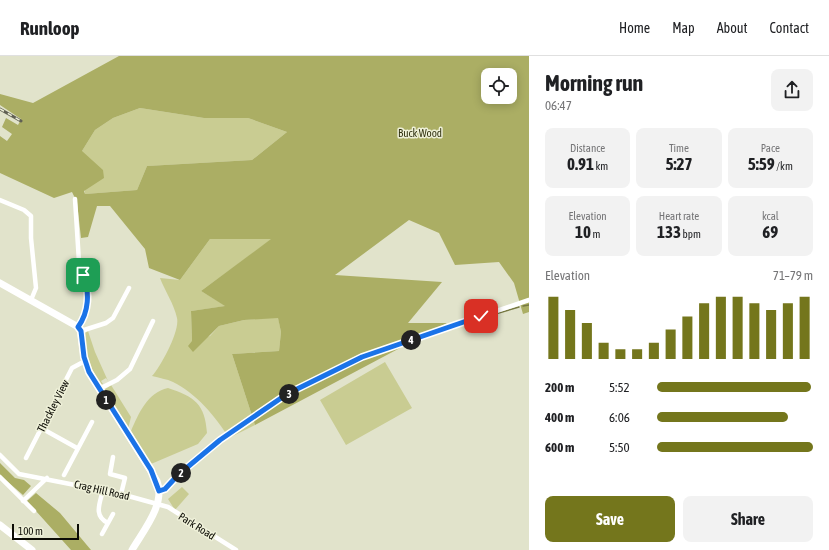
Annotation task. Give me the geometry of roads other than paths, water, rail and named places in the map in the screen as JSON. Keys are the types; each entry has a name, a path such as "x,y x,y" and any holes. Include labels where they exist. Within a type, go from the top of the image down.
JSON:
{"street":[{"path":"75,199 79,262 88,287 88,296 80,329 85,361 99,389 151,470 159,491 157,504 132,550"},
{"path":"0,200 24,210 31,216 31,238 36,288 31,300"},
{"path":"0,283 80,329 106,323 114,318 129,288"},
{"path":"159,491 165,489 178,475 220,440 287,394 362,357 529,300"},
{"path":"99,389 117,380 130,369 153,321"},
{"name":"Thackley View","path":"26,458 72,368 85,361"},
{"path":"64,475 92,422"},
{"path":"41,428 77,448"},
{"name":"Crag Hill Road","path":"0,455 19,474 47,478 103,490 157,504"},
{"path":"113,457 110,474 125,478 121,494"},
{"path":"0,477 24,499 34,511"},
{"path":"24,499 47,478"},
{"path":"103,490 98,514 101,519 108,523"},
{"name":"Park Road","path":"157,504 168,507 236,550"},
{"path":"102,534 113,514"},
{"path":"1,527 29,549"}],"waterway":[{"path":"523,306 529,305"},
{"path":"492,315 519,307"},
{"path":"311,385 371,356"}],"railway":[{"path":"0,109 21,121"}],"park label":[{"name":"Buck Wood","path":"420,133"}]}
